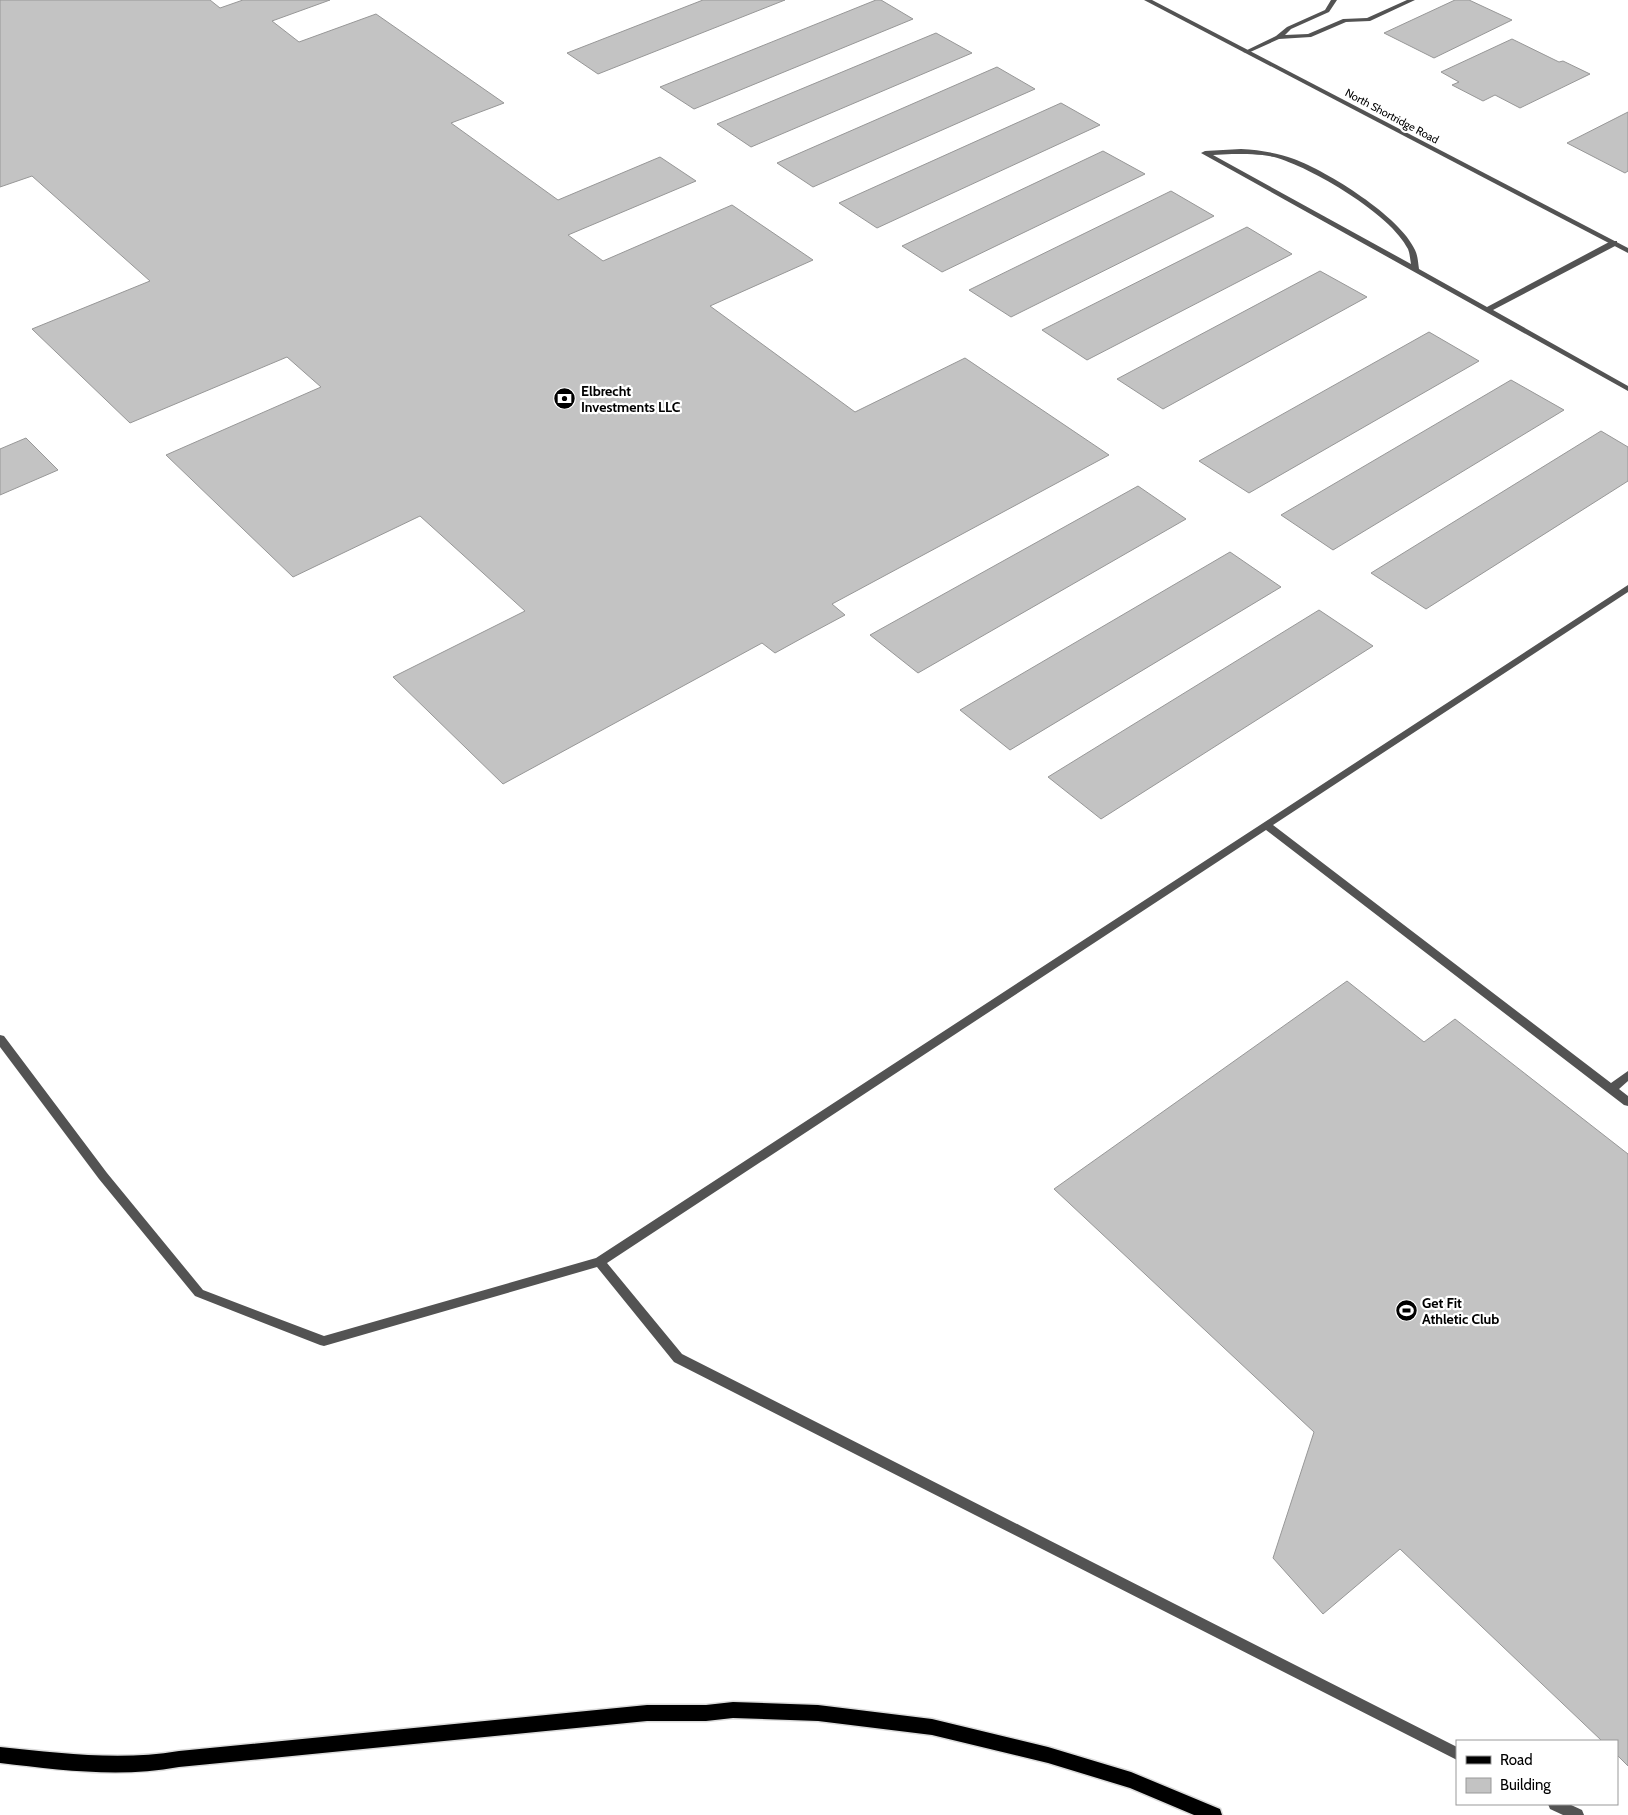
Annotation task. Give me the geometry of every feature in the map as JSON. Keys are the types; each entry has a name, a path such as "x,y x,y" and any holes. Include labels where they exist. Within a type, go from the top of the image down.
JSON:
{"main road":[{"path":"0,1755 63,1762 151,1764 189,1758 648,1713 762,1710 818,1713 932,1727 991,1740 1131,1780 1214,1815"}],"street":[{"name":"North Shortridge Road","path":"1147,0 1628,251"},
{"path":"1246,52 1278,37 1289,28 1327,11 1334,0"},
{"path":"1278,37 1309,36 1345,20 1368,20 1412,0"},
{"path":"1415,269 1411,249 1393,226 1359,199 1323,175 1277,156 1229,151 1205,153 1628,389"},
{"path":"1487,310 1614,243"},
{"path":"0,1040 103,1176 199,1293 324,1341 599,1262 1628,588"},
{"path":"1266,826 1628,1102"},
{"path":"1611,1089 1628,1075"},
{"path":"599,1262 678,1358 1456,1753"},
{"path":"1557,1805 1577,1815"}],"building":[{"name":"Elbrecht Investments LLC","path":"0,0 210,0 220,8 243,0 330,0 272,21 299,42 376,14 504,103 451,123 558,200 660,157 696,181 568,235 603,261 732,205 813,260 710,306 855,412 965,358 1109,455 832,604 845,615 775,653 762,643 503,784 393,677 525,611 420,516 293,577 166,455 321,387 287,357 130,423 32,329 150,281 32,176 0,187"},
{"path":"703,0 785,0 598,74 567,53"},
{"path":"876,0 881,0 913,19 694,109 660,87"},
{"path":"1455,0 1469,0 1512,20 1434,58 1384,33"},
{"path":"936,33 972,53 751,147 717,124"},
{"path":"1512,39 1559,62 1563,61 1590,74 1520,108 1495,95 1483,101 1452,85 1459,82 1441,72"},
{"path":"997,67 1035,89 813,187 777,163"},
{"path":"1061,103 1100,125 877,228 839,203"},
{"path":"1628,112 1628,171 1625,173 1567,143"},
{"path":"1103,151 1145,174 942,272 902,246"},
{"path":"1171,191 1214,216 1011,317 969,290"},
{"path":"1247,227 1292,254 1087,360 1042,330"},
{"path":"1320,271 1367,297 1163,409 1117,379"},
{"path":"1429,332 1479,361 1249,493 1199,461"},
{"path":"1511,380 1564,410 1333,550 1281,515"},
{"path":"1601,431 1628,447 1628,481 1426,609 1371,573"},
{"path":"26,438 58,470 0,495 0,449"},
{"path":"1138,486 1186,519 918,673 870,635"},
{"path":"1230,552 1281,587 1010,750 960,710"},
{"path":"1319,610 1373,646 1101,819 1048,777"},
{"name":"Get Fit Athletic Club","path":"1347,981 1424,1042 1455,1019 1628,1154 1628,1766 1618,1756 1618,1740 1601,1740 1400,1549 1323,1614 1273,1558 1314,1432 1054,1189"}],"place":[{"name":"Elbrecht Investments LLC","path":"565,399"},
{"name":"Get Fit Athletic Club","path":"1406,1311"}]}
